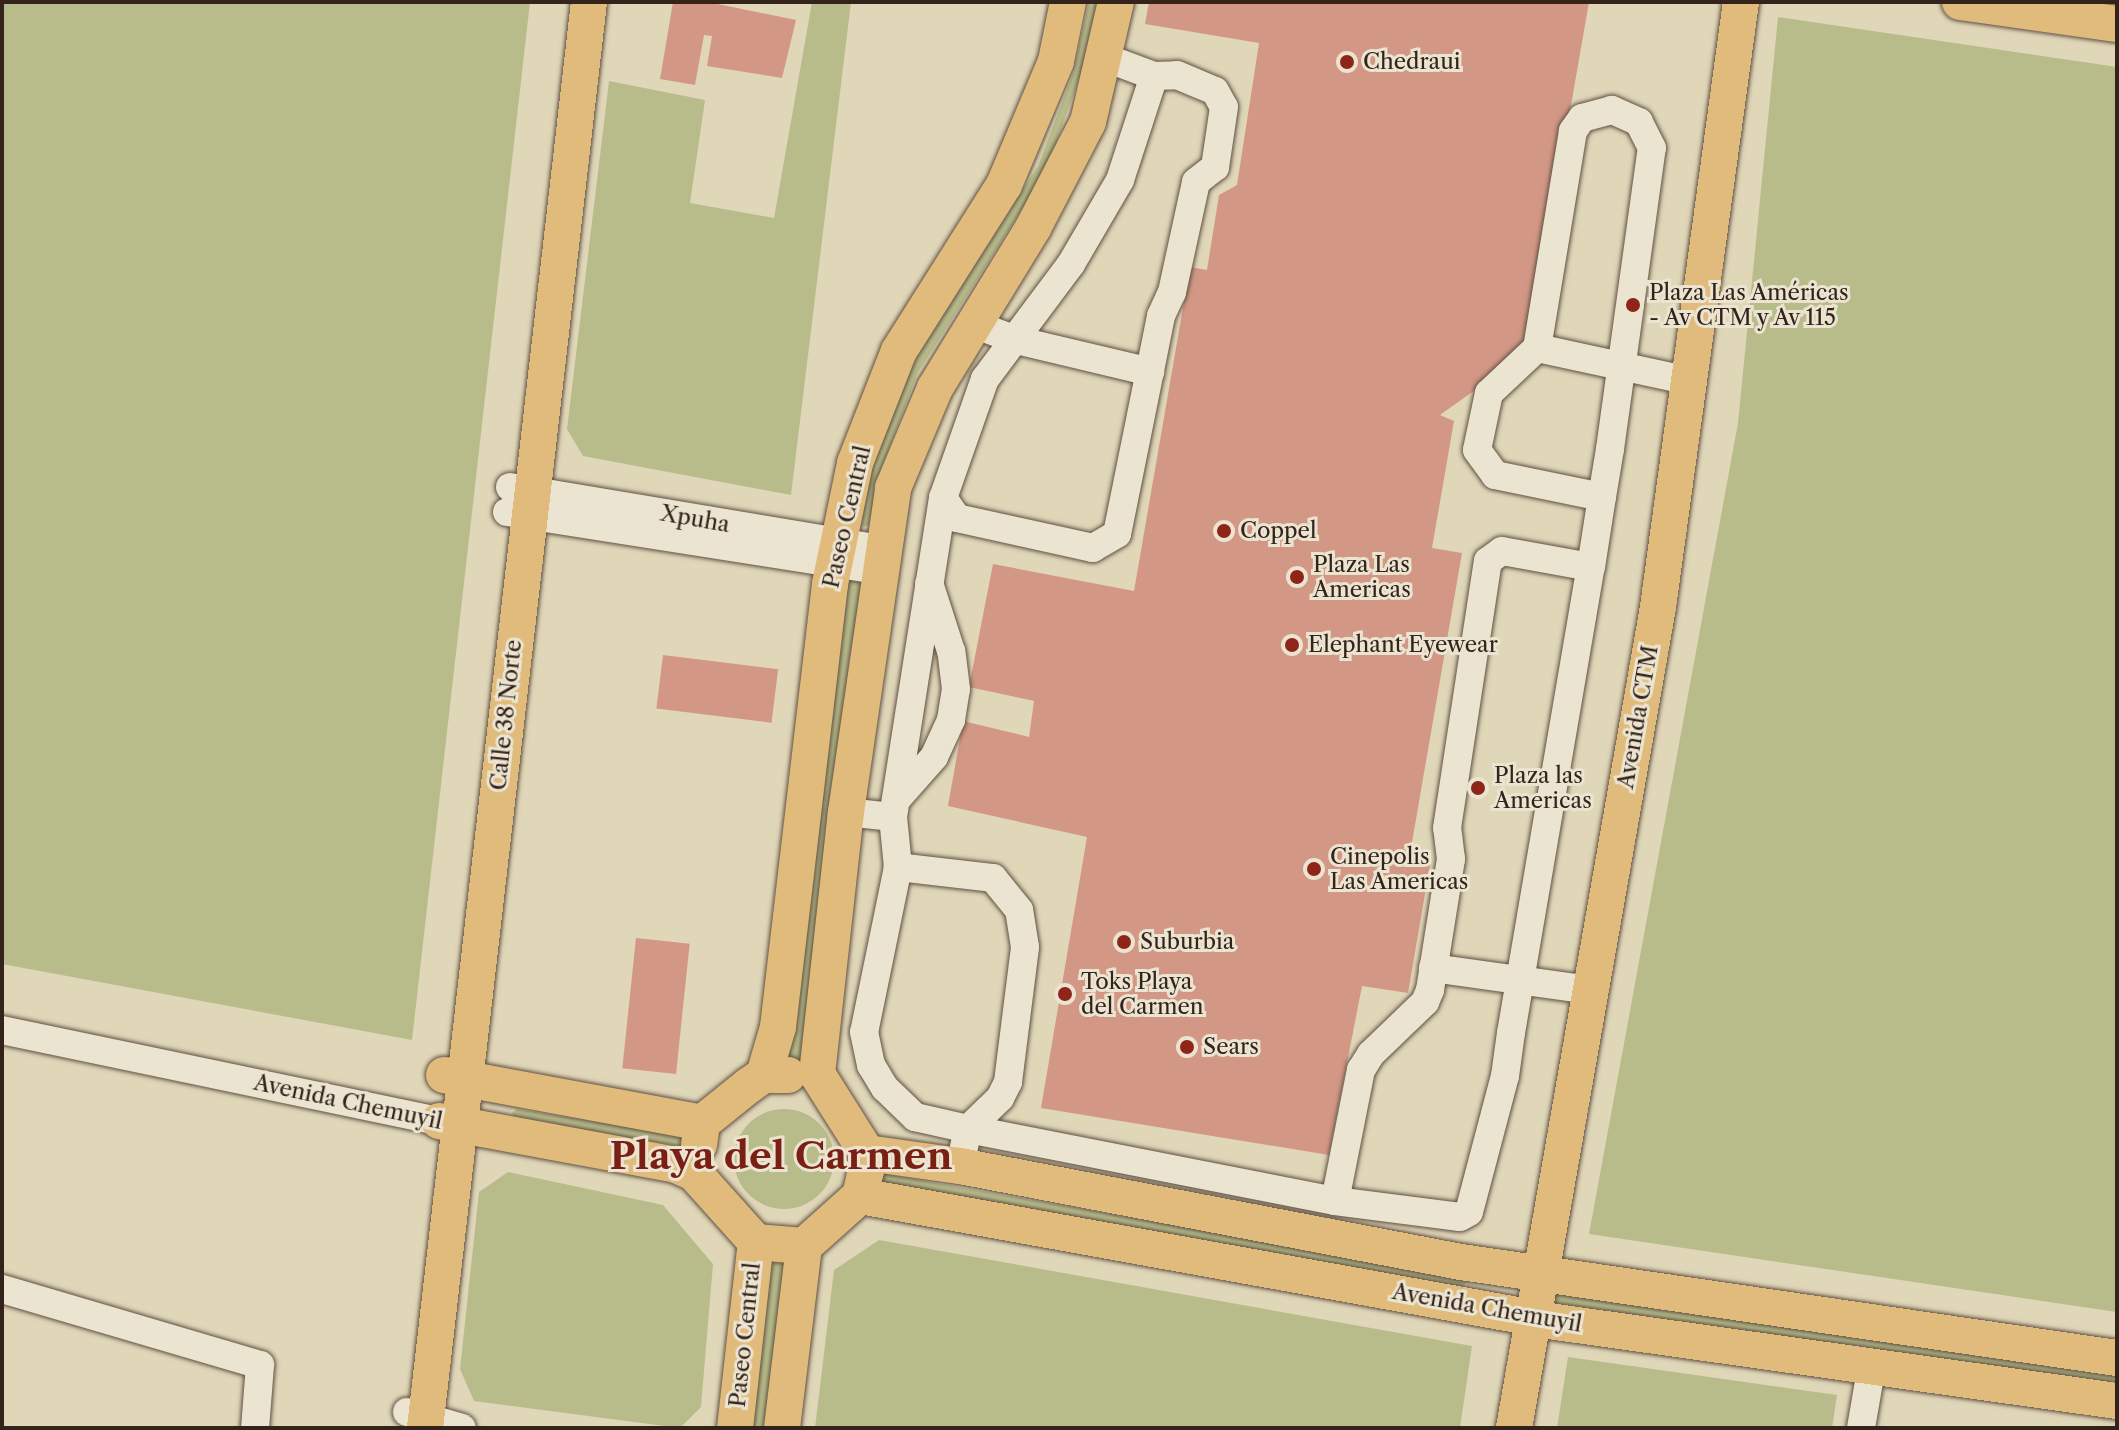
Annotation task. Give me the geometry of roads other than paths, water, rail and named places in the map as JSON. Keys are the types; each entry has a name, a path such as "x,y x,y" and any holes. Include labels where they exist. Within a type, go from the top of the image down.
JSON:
{"main road":[{"name":"Calle 38 Norte","path":"416,1420 519,501 565,2"},
{"name":"Calle 38 Norte","path":"519,501 589,2"},
{"name":"Paseo Central","path":"764,1075 778,1027 836,553 855,463 899,351 1004,185 1056,61 1068,2"},
{"name":"Paseo Central","path":"817,1074 846,812 879,560 893,488 935,388 1033,228 1088,122 1106,58 1116,2"},
{"name":"Avenida CTM","path":"1495,1428 1522,1312 1580,989 1658,607 1720,2"},
{"name":"Avenida CTM","path":"1681,379 1741,2"},
{"path":"1960,2 2117,24"},
{"path":"782,1428 804,1246 860,1196 867,1153 817,1074 764,1075 702,1123 694,1173 756,1242 804,1246"},
{"path":"454,1077 702,1123"},
{"name":"Avenida Chemuyil","path":"450,1124 694,1173"},
{"name":"Avenida Chemuyil","path":"867,1153 960,1166 1243,1223 1530,1270 2117,1358"},
{"name":"Avenida Chemuyil","path":"860,1196 1522,1312 1556,1322 1872,1364 2117,1401"},
{"name":"Paseo Central","path":"735,1428 756,1242"},
{"name":"Avenida CTM","path":"1514,1428 1522,1312"}],"street":[{"path":"943,498 957,518 1093,548 1104,545 1117,534 1150,372 1196,182 1215,167 1224,107 1215,91 1177,75 1154,76 1106,58"},
{"path":"1154,76 1120,180 1071,264 985,379 943,498 927,576 894,808 898,867 864,1032 871,1065 899,1104 915,1117 968,1129 1335,1201 1460,1217 1475,1206 1519,982 1591,567 1602,497 1652,148 1639,122 1612,110 1582,118 1573,131 1537,348 1489,393 1477,450 1480,460 1495,475 1602,497"},
{"path":"974,324 1016,340 1150,372"},
{"path":"1537,348 1681,379"},
{"name":"Xpuha","path":"519,501 879,560"},
{"path":"1335,1201 1361,1070 1371,1054 1425,1002 1451,859 1447,828 1488,561 1502,551 1591,567"},
{"path":"846,812 894,808 934,757 951,720 956,689 951,651 927,576"},
{"path":"898,867 993,878 1019,910 1025,947 1008,1082 1000,1098 968,1129 960,1166"},
{"path":"1433,968 1580,989"},
{"name":"Avenida Chemuyil","path":"2,1030 450,1124"},
{"path":"2,1289 260,1365 255,1428"},
{"path":"1861,1428 1872,1364"},
{"path":"416,1420 462,1428"}],"place":[{"name":"Chedraui","path":"1347,62"},
{"name":"Plaza Las Américas - Av CTM y Av 115","path":"1633,305"},
{"name":"Coppel","path":"1224,531"},
{"name":"Plaza Las Americas","path":"1297,577"},
{"name":"Elephant Eyewear","path":"1292,645"},
{"name":"Plaza las Americas","path":"1478,788"},
{"name":"Cinepolis Las Americas","path":"1314,869"},
{"name":"Suburbia","path":"1124,942"},
{"name":"Toks Playa del Carmen","path":"1065,994"},
{"name":"Sears","path":"1187,1047"}],"district":[{"name":"Playa del Carmen","path":"781,1156"}]}
